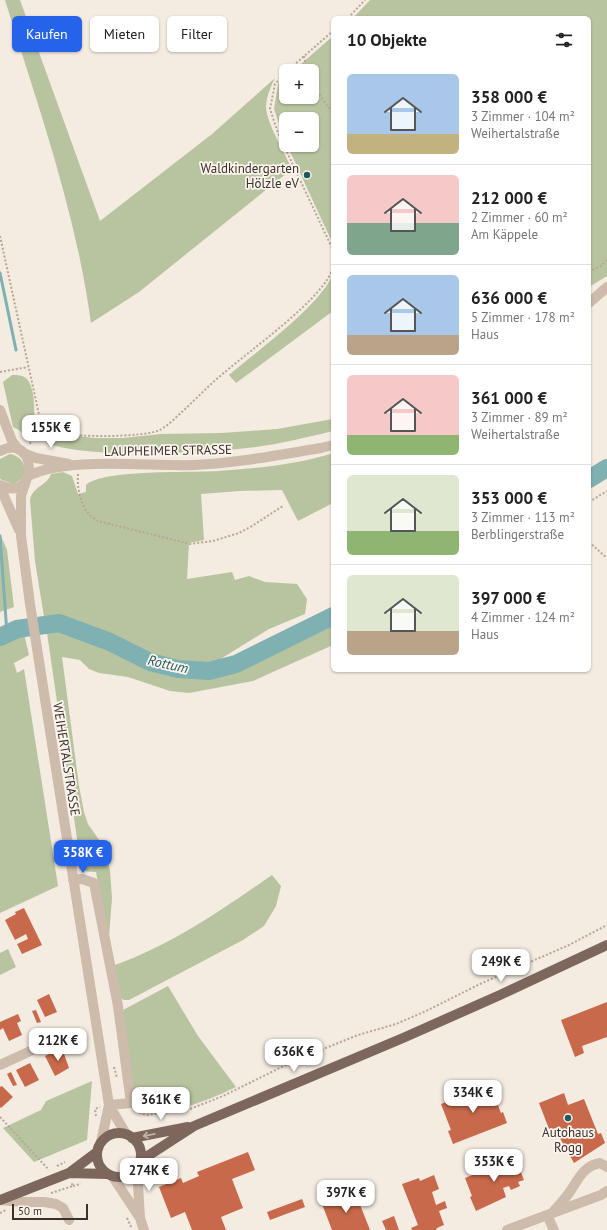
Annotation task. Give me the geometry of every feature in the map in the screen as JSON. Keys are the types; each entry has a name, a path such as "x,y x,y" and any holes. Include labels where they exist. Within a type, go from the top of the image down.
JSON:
{"main road":[{"path":"69,1173 126,1176 194,1126 402,1038 500,995 607,945"},
{"path":"0,1200 69,1173 99,1147 105,1138 115,1133 129,1136 194,1126"},
{"path":"129,1136 140,1148 139,1165"},
{"path":"99,1147 98,1164 110,1175"}],"street":[{"path":"591,301 607,287"},
{"path":"0,410 12,441 29,463 27,479"},
{"name":"LAUPHEIMER STRASSE","path":"21,452 36,458 76,465 193,465 239,462 320,448 331,445"},
{"path":"0,451 9,448 21,452"},
{"name":"LAUPHEIMER STRASSE","path":"0,486 10,488 16,487 36,472 76,465"},
{"name":"WEIHERTALSTRASSE","path":"27,479 21,496 21,536 30,604 109,1105 99,1147"},
{"name":"WEIHERTALSTRASSE","path":"0,486 21,536"},
{"path":"73,880 82,879 94,883 118,1006 131,1103 109,1105"},
{"path":"0,1065 52,1041"},
{"name":"WEIHERTALSTRASSE","path":"109,1105 129,1136"},
{"path":"550,1213 583,1171 589,1166 595,1164 600,1163 606,1165"},
{"path":"139,1165 140,1218"},
{"path":"110,1175 140,1218 144,1230"},
{"path":"507,1230 601,1195 607,1191"},
{"path":"0,1200 56,1204 63,1208 69,1220"},
{"path":"550,1213 554,1230"}],"path":[{"path":"350,16 365,0"},
{"path":"294,64 331,33"},
{"path":"304,56 306,64"},
{"path":"279,79 275,84 270,109 278,133 331,246"},
{"path":"319,95 331,110"},
{"path":"0,236 40,419 49,427 61,433 74,435 126,436 157,431 171,422 225,372 295,315 326,282 331,272"},
{"path":"591,271 602,265 607,260"},
{"path":"0,372 29,367"},
{"path":"30,444 36,425 40,419"},
{"path":"76,465 81,499 88,513 98,522 190,544 212,541 239,533 283,506"},
{"path":"591,501 607,491"},
{"path":"591,544 607,558"},
{"path":"131,1103 135,1110 142,1114 148,1115 190,1109 223,1096 314,1052 358,1035 396,1024 424,1012 480,984 569,945 607,925"},
{"path":"96,1121 95,1108 109,1105"},
{"path":"0,1117 50,1170"},
{"path":"69,1173 65,1162 71,1159"},
{"path":"73,1186 87,1183"},
{"path":"126,1216 133,1230"}],"green space":[{"path":"5,0 20,0 26,16 12,16 12,22"},
{"path":"370,0 607,0 607,276 591,286 591,16 355,16"},
{"path":"331,38 331,240 290,152 319,152 319,112 279,112 279,124 274,109 279,83 279,104 319,104 319,64 301,64"},
{"path":"21,52 39,52 100,221 212,134 275,78 267,100 267,115 279,143 279,152 284,152 292,169 139,292 91,323 76,241 43,120"},
{"path":"331,278 331,312 236,383 229,375 287,328 302,314 326,287"},
{"path":"12,375 27,379 34,400 33,427 28,440 19,430 13,427 3,382"},
{"path":"331,419 331,431 269,445 212,451 114,453 63,448 51,445 49,439 53,434 57,433 94,438 123,438 161,434 222,433 277,429"},
{"path":"10,454 20,459 24,469 22,478 18,482 12,484 0,479 0,459"},
{"path":"331,454 331,504 298,521 282,490 201,494 204,540 189,543 187,579 232,572 235,580 249,576 265,582 297,584 307,599 305,614 269,629 214,663 196,666 160,661 78,623 56,617 44,617 35,561 30,500 34,492 47,481 51,474 63,472 72,476 78,494 86,492 86,485 95,480 110,476 218,471 262,467"},
{"path":"0,534 7,550 14,607 0,612"},
{"path":"331,625 331,646 253,681 189,693 170,691 128,677 99,673 89,669 80,660 62,657 79,786 84,812 88,824 106,850 110,871 112,898 109,936 115,965 136,957 177,937 216,913 272,875 281,886 276,906 264,926 243,940 129,1000 124,1000 119,997 96,872 82,871 46,626 123,654 148,665 183,675 221,673 260,660"},
{"path":"24,634 29,655 14,663 17,673 24,669 58,886 0,913 0,645"},
{"path":"8,949 16,967 0,975 0,953"},
{"path":"168,986 198,1036 236,1087 203,1101 176,1110 151,1113 142,1112 134,1103 123,1010"},
{"path":"92,1081 87,1140 34,1162 3,1128 41,1110 46,1101"}],"building":[{"path":"24,908 42,945 22,954 17,944 28,939 26,934 15,940 5,920 16,914 15,912"},
{"path":"49,994 57,1012 45,1017 37,1000"},
{"path":"607,1002 607,1037 582,1046 584,1053 575,1057 561,1020"},
{"path":"36,1010 41,1022 37,1023 32,1011"},
{"path":"18,1014 21,1021 17,1023 22,1035 9,1041 3,1028 0,1030 0,1022"},
{"path":"62,1048 69,1068 55,1076 45,1056"},
{"path":"30,1063 39,1080 25,1087 16,1070"},
{"path":"11,1072 17,1085 13,1086 7,1074"},
{"path":"490,1085 501,1113 503,1112 507,1123 453,1144 448,1131 451,1130 441,1104"},
{"path":"2,1086 13,1097 1,1108 0,1087"},
{"name":"Autohaus Rogg","path":"564,1093 568,1105 584,1099 598,1134 601,1133 605,1143 574,1163 556,1131 551,1134 539,1103"},
{"path":"248,1152 255,1170 232,1179 243,1208 221,1217 226,1230 192,1230 185,1212 171,1218 159,1187 181,1178 183,1183 199,1176 197,1172"},
{"path":"515,1158 524,1180 518,1182 520,1186 511,1190 509,1186 503,1188 506,1197 476,1211 470,1197 472,1196 465,1178"},
{"path":"434,1175 439,1189 432,1192 436,1205 445,1201 447,1208 439,1211 444,1225 436,1230 412,1230 411,1228 418,1225 402,1184 419,1178 420,1181"},
{"path":"355,1192 370,1230 332,1230 322,1204"},
{"path":"302,1199 305,1207 270,1220 267,1212"},
{"path":"394,1216 399,1230 386,1230 382,1221"}],"waterway":[{"path":"0,273 16,350"},
{"name":"Rottum","path":"591,478 607,468"},
{"path":"0,536 7,634"},
{"name":"Rottum","path":"0,637 17,629 59,623 110,642 150,662 178,669 209,671 236,664 331,617"}],"place":[{"name":"Waldkindergarten Hölzle eV","path":"307,175"},
{"name":"Autohaus Rogg","path":"568,1118"}]}
